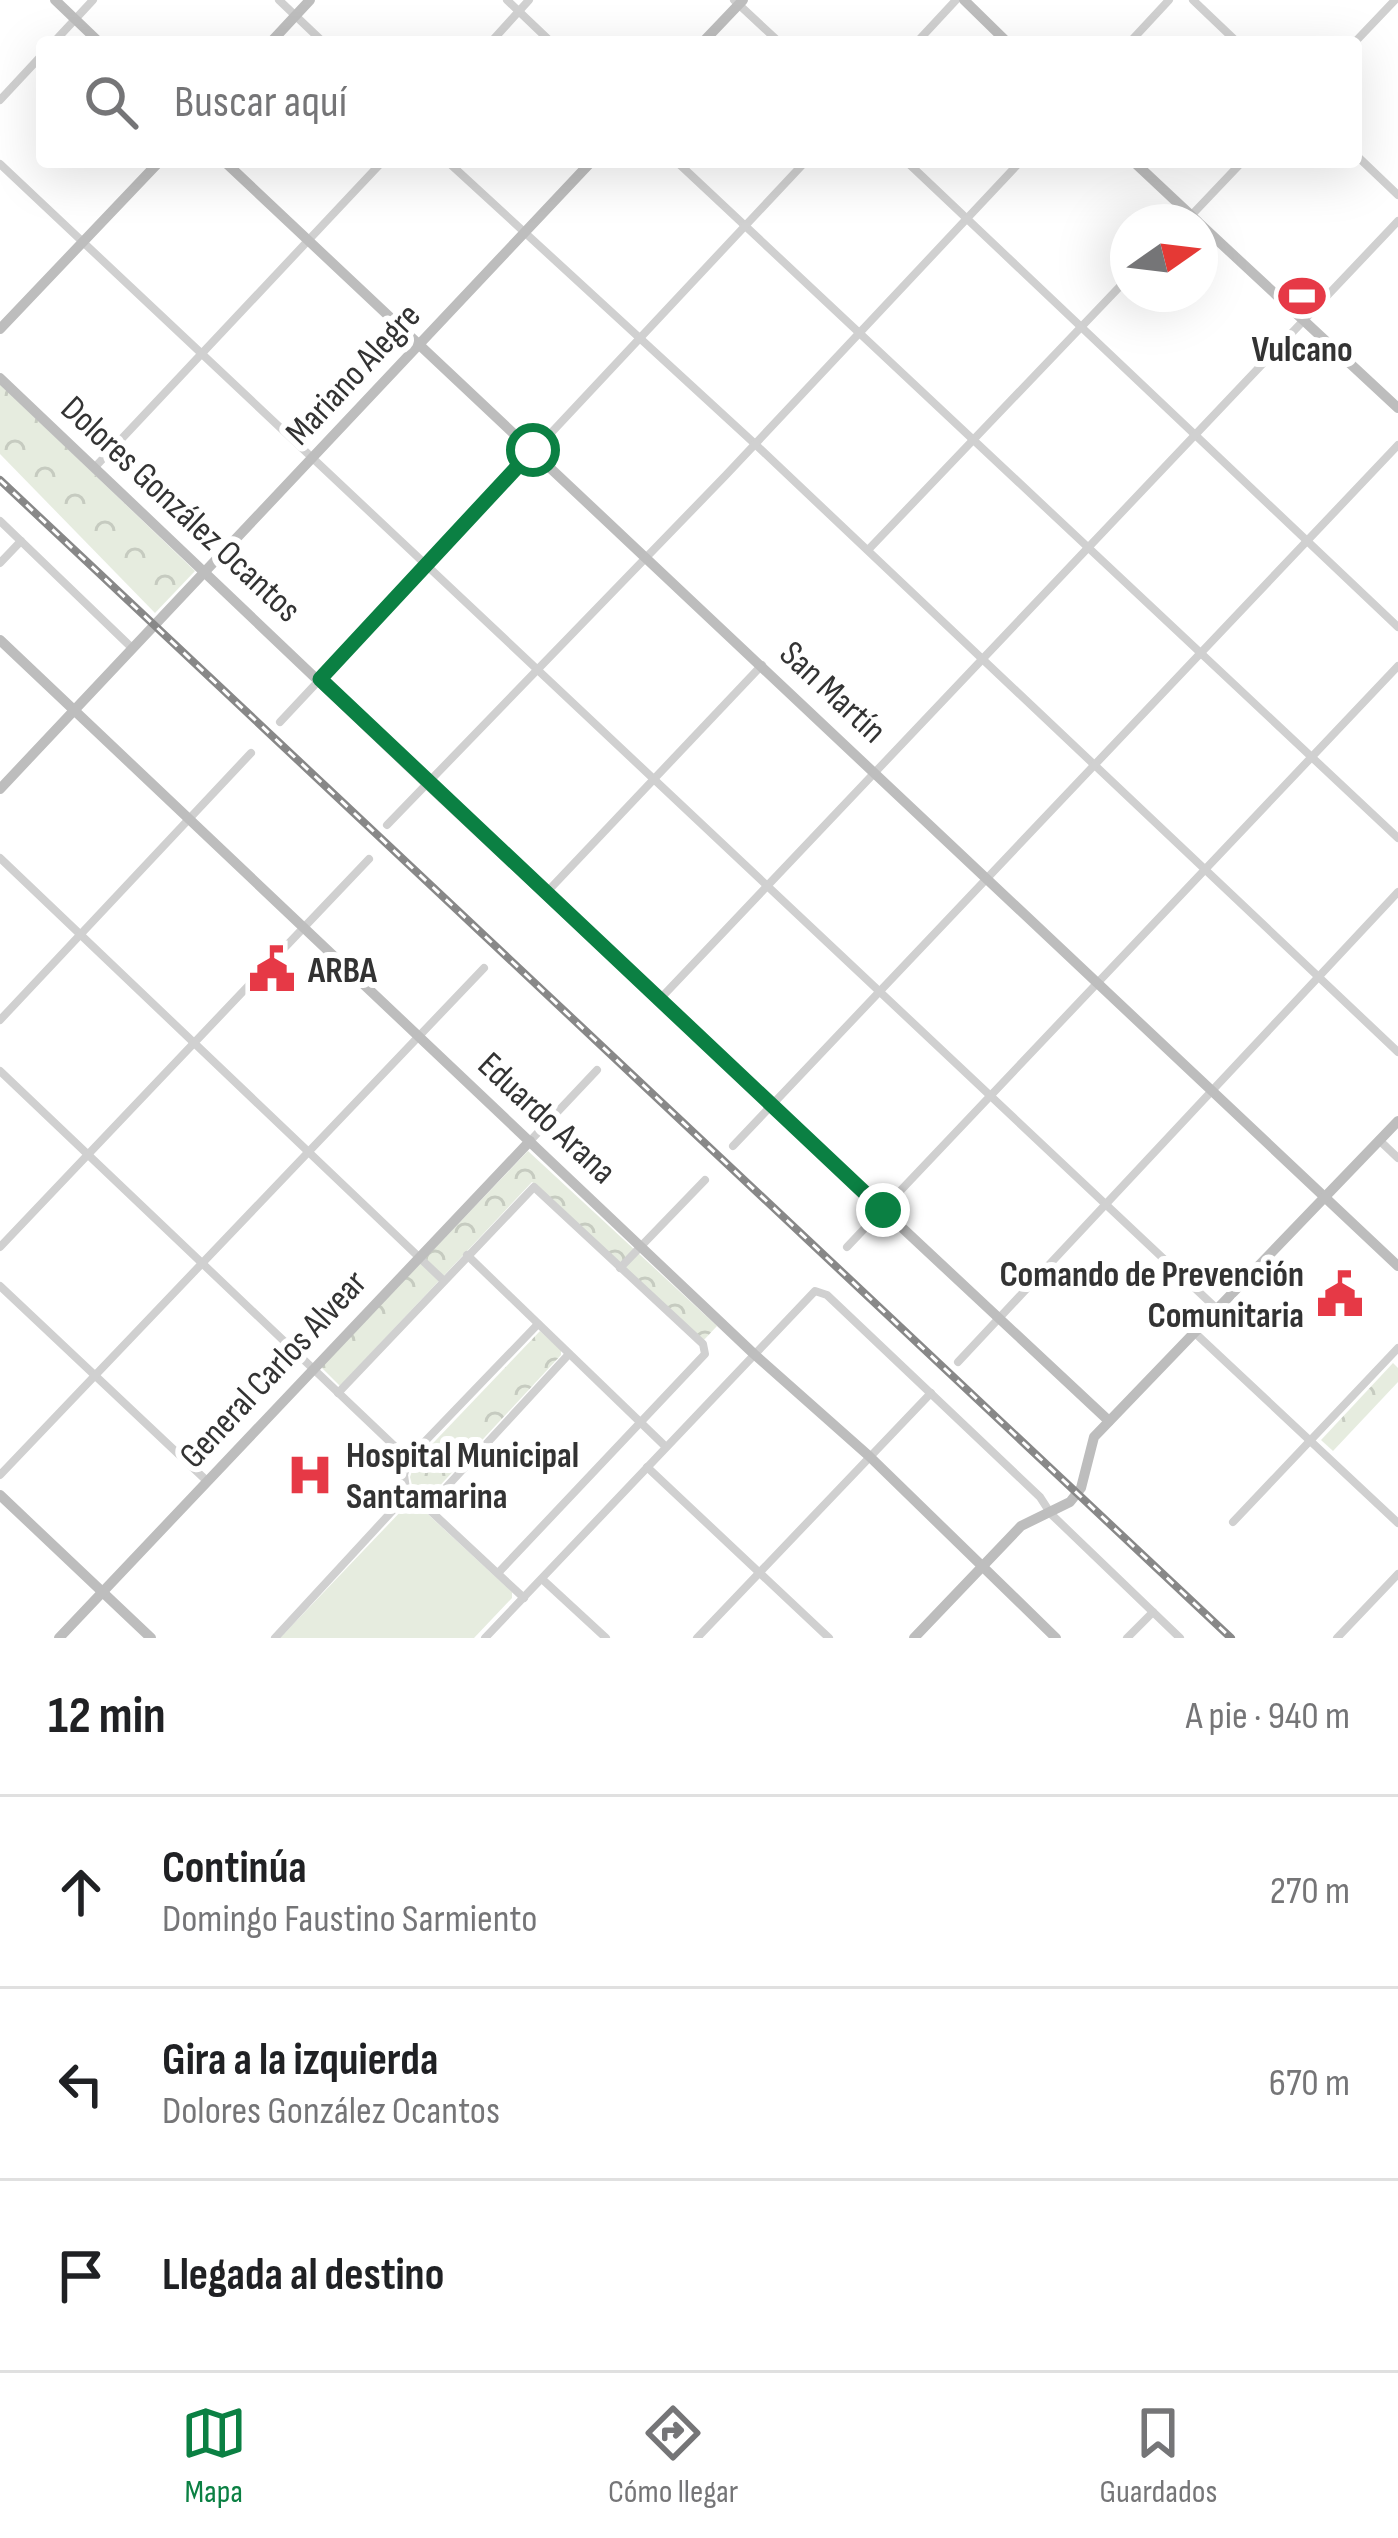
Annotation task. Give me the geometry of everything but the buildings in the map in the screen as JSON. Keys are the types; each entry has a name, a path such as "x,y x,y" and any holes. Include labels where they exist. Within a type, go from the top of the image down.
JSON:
{"street":[{"path":"55,0 93,36"},
{"path":"59,36 93,0"},
{"path":"279,0 317,36"},
{"path":"277,36 310,0"},
{"path":"507,0 545,36"},
{"path":"496,36 529,0"},
{"path":"923,36 960,0 1000,36"},
{"path":"1136,36 1169,0"},
{"path":"1193,0 1231,36"},
{"path":"1361,36 1395,0"},
{"path":"709,36 739,1 773,36"},
{"path":"0,100 36,61"},
{"path":"1362,161 1398,195"},
{"path":"0,164 1217,1309"},
{"path":"0,329 153,168"},
{"name":"San Martín","path":"231,168 1398,1265"},
{"path":"96,466 376,168"},
{"path":"454,168 754,443 1398,1052"},
{"name":"Mariano Alegre","path":"0,789 585,168"},
{"path":"683,168 1398,838"},
{"path":"280,722 799,168"},
{"path":"913,168 1398,627"},
{"path":"387,826 1014,168"},
{"path":"1140,168 1177,204"},
{"path":"1208,204 1237,168"},
{"path":"659,1000 1398,221"},
{"path":"1218,243 1398,409"},
{"path":"868,550 1110,296"},
{"name":"Dolores González Ocantos","path":"0,378 1109,1421"},
{"path":"733,1146 1398,445"},
{"path":"0,521 131,647"},
{"path":"0,563 21,541"},
{"name":"Eduardo Arana","path":"0,640 754,1354 869,1456 1056,1638"},
{"path":"546,893 763,665"},
{"path":"848,1247 1398,666"},
{"path":"0,1020 251,753"},
{"path":"0,858 443,1280"},
{"path":"0,1247 369,859"},
{"path":"958,1362 1398,892"},
{"path":"0,1475 484,968"},
{"path":"530,1141 597,1070"},
{"path":"0,1071 409,1460"},
{"path":"914,1638 1021,1526 1070,1502 1081,1488 1090,1443 1398,1120"},
{"path":"1379,1140 1398,1158"},
{"name":"General Carlos Alvear","path":"59,1638 530,1141"},
{"path":"620,1268 705,1180"},
{"path":"338,1393 532,1188 703,1344 705,1354 499,1574"},
{"path":"467,1255 666,1447"},
{"path":"0,1286 207,1481"},
{"path":"485,1638 815,1292 827,1295 931,1393 1180,1638"},
{"path":"407,1495 404,1475 409,1460 538,1324"},
{"path":"1195,1333 1398,1523"},
{"path":"1233,1522 1398,1348"},
{"path":"422,1503 441,1493 569,1354"},
{"path":"697,1638 931,1393"},
{"path":"647,1467 829,1638"},
{"path":"407,1495 422,1503 524,1598"},
{"path":"275,1638 407,1495"},
{"path":"0,1496 151,1638"},
{"path":"1337,1638 1398,1574"},
{"path":"542,1579 606,1638"},
{"path":"1126,1638 1153,1612"}],"green space":[{"path":"0,384 195,571 155,613 0,454"},
{"path":"528,1151 717,1326 703,1341 532,1182 340,1386 321,1367"},
{"path":"540,1331 561,1355 434,1492 422,1494 413,1489 410,1477 415,1462"},
{"path":"1393,1363 1398,1382 1333,1451 1321,1440"},
{"path":"419,1506 512,1592 512,1598 474,1638 280,1638 405,1507"}],"railway":[{"path":"0,480 1231,1638"}],"place":[{"name":"Vulcano","path":"1302,296"},
{"name":"ARBA","path":"272,969"},
{"name":"Comando de Prevención Comunitaria","path":"1340,1294"},
{"name":"Hospital Municipal Santamarina","path":"310,1475"}],"route":[{"path":"533,450 320,679 883,1210"}]}
